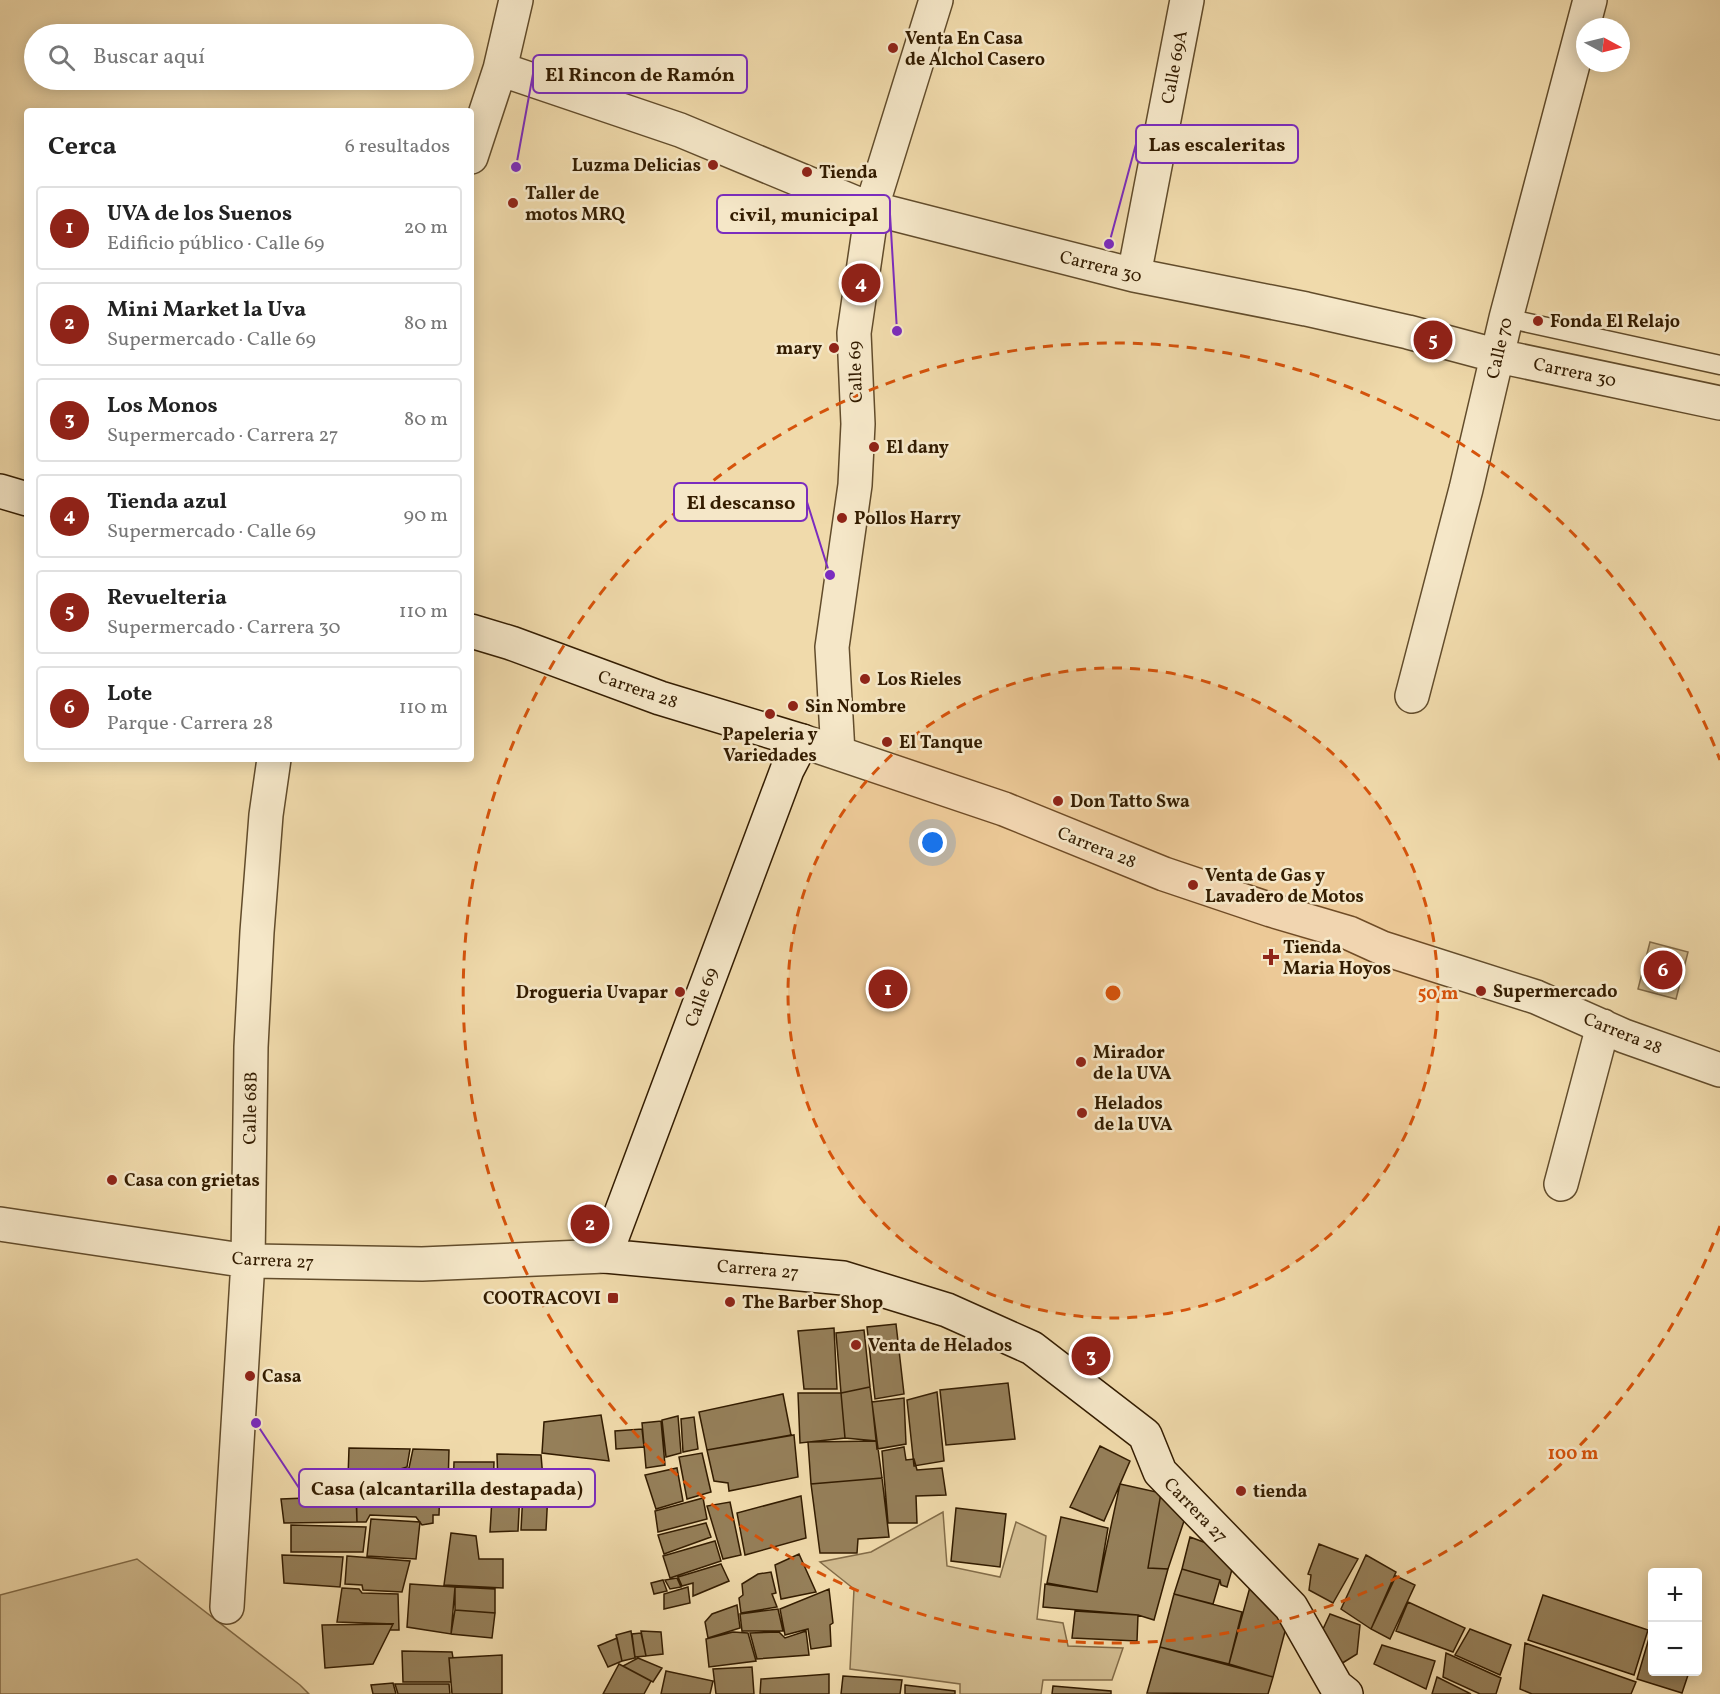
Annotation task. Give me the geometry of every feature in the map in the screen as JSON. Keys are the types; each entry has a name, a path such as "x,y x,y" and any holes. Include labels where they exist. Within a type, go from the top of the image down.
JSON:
{"street":[{"path":"474,148 500,69 516,0"},
{"name":"Calle 69","path":"838,753 832,647 855,485 858,424 854,333 873,208 936,0"},
{"name":"Calle 69A","path":"1134,275 1187,0"},
{"name":"Calle 70","path":"1412,696 1506,318 1590,0"},
{"name":"Carrera 30","path":"500,69 680,130 873,208 1134,275 1408,332 1498,356 1720,403"},
{"path":"0,491 24,498"},
{"name":"Carrera 28","path":"474,632 512,643 660,698 802,741 1004,809 1164,874 1349,933 1382,948 1536,997 1603,1026 1720,1070"},
{"name":"Calle 69","path":"605,1256 787,770 802,741"},
{"name":"Calle 68B","path":"227,1607 248,1262 251,1047 257,932 266,814 274,762"},
{"path":"1561,1184 1603,1026"},
{"name":"Carrera 27","path":"0,1224 248,1262 422,1264 605,1256 843,1278 946,1310 1032,1348 1145,1435 1160,1472 1291,1607 1336,1686 1346,1694"}],"lane":[{"path":"1506,318 1720,365"}],"shaded area":[{"path":"1650,942 1688,952 1676,999 1638,989"},
{"path":"943,1512 947,1566 1000,1577 1016,1522 1046,1536 1037,1619 1063,1623 1068,1646 1123,1648 1112,1680 1043,1680 1041,1694 960,1694 960,1684 850,1669 854,1589 820,1562 871,1552"},
{"path":"137,1559 309,1694 0,1694 0,1595"}],"building":[{"path":"896,1324 904,1394 875,1399 867,1327"},
{"path":"834,1328 837,1389 804,1389 798,1331"},
{"path":"864,1330 870,1387 841,1393 836,1333"},
{"path":"1008,1383 1015,1439 946,1445 940,1390"},
{"path":"870,1387 877,1441 845,1438 841,1393"},
{"path":"937,1392 944,1461 914,1466 907,1400"},
{"path":"798,1393 841,1393 845,1438 800,1443"},
{"path":"783,1394 791,1435 707,1450 699,1412"},
{"path":"904,1398 906,1444 877,1449 872,1402"},
{"path":"601,1415 609,1461 542,1453 544,1422"},
{"path":"678,1416 681,1453 666,1457 662,1420"},
{"path":"694,1417 698,1449 683,1452 681,1419"},
{"path":"661,1421 665,1465 646,1468 642,1423"},
{"path":"642,1429 644,1447 616,1449 615,1431"},
{"path":"794,1435 798,1477 729,1491 728,1483 714,1481 707,1450"},
{"path":"877,1441 882,1478 811,1484 808,1442"},
{"path":"1100,1446 1130,1461 1104,1521 1070,1507"},
{"path":"904,1447 906,1460 914,1459 917,1470 942,1468 946,1495 916,1496 917,1523 888,1523 882,1451"},
{"path":"349,1448 410,1449 407,1467 400,1469 399,1480 348,1478"},
{"path":"413,1449 449,1450 448,1487 401,1483 402,1471 409,1468"},
{"path":"702,1453 711,1492 687,1499 679,1457"},
{"path":"497,1454 541,1455 544,1490 498,1486"},
{"path":"454,1462 494,1462 493,1492 453,1493"},
{"path":"677,1468 683,1501 656,1509 645,1475"},
{"path":"882,1478 889,1537 858,1539 857,1553 820,1553 811,1484"},
{"path":"356,1482 440,1485 439,1515 433,1515 433,1523 422,1525 416,1517 370,1515 366,1522 357,1522"},
{"path":"1120,1484 1161,1493 1148,1568 1168,1569 1154,1620 1138,1615 1043,1607 1045,1584 1097,1592"},
{"path":"498,1489 520,1491 518,1531 490,1532 492,1498"},
{"path":"523,1492 548,1492 546,1530 521,1530"},
{"path":"1161,1493 1187,1512 1168,1569 1148,1568"},
{"path":"356,1496 357,1522 284,1523 281,1499"},
{"path":"801,1496 806,1538 745,1555 737,1513"},
{"path":"703,1498 707,1519 658,1532 655,1511"},
{"path":"730,1502 741,1555 723,1559 707,1506"},
{"path":"956,1508 1006,1514 1000,1567 951,1561"},
{"path":"1061,1517 1108,1528 1097,1592 1047,1583"},
{"path":"371,1519 420,1522 416,1559 367,1556"},
{"path":"706,1523 711,1537 664,1554 658,1535"},
{"path":"291,1525 366,1527 363,1552 291,1552"},
{"path":"451,1533 476,1536 479,1559 503,1559 503,1588 444,1585"},
{"path":"1190,1537 1217,1547 1233,1566 1227,1587 1221,1585 1220,1580 1182,1569"},
{"path":"715,1541 721,1561 670,1578 663,1556"},
{"path":"1319,1544 1358,1559 1333,1603 1309,1590 1311,1575 1308,1574"},
{"path":"799,1554 816,1592 781,1599 775,1565"},
{"path":"282,1555 343,1557 340,1587 284,1583"},
{"path":"1366,1555 1396,1572 1371,1629 1341,1609"},
{"path":"347,1556 410,1561 402,1592 363,1590 362,1585 345,1584"},
{"path":"721,1564 729,1581 693,1596 693,1583 682,1586 678,1577"},
{"path":"1182,1569 1220,1580 1213,1604 1174,1594"},
{"path":"771,1572 776,1593 772,1594 777,1607 741,1613 739,1598 743,1595 742,1584 758,1574"},
{"path":"1396,1576 1415,1585 1390,1639 1371,1629"},
{"path":"677,1578 681,1587 670,1589 665,1580"},
{"path":"663,1580 667,1591 654,1594 651,1583"},
{"path":"410,1584 455,1587 451,1634 407,1627"},
{"path":"455,1587 495,1589 495,1613 455,1610"},
{"path":"688,1587 690,1603 664,1609 664,1594"},
{"path":"1250,1587 1287,1624 1273,1677 1229,1664"},
{"path":"342,1588 359,1589 362,1593 398,1594 399,1630 390,1630 393,1624 337,1622"},
{"path":"829,1589 833,1623 830,1625 831,1646 811,1649 808,1629 785,1635 780,1609"},
{"path":"1174,1594 1242,1612 1229,1664 1160,1647"},
{"path":"1543,1595 1648,1630 1634,1675 1528,1640"},
{"path":"1408,1602 1465,1628 1453,1652 1396,1631"},
{"path":"737,1605 740,1628 708,1638 705,1622 712,1614"},
{"path":"778,1609 783,1631 742,1631 740,1614"},
{"path":"455,1610 495,1613 492,1638 451,1634"},
{"path":"1075,1611 1138,1615 1137,1641 1072,1638"},
{"path":"1330,1614 1360,1625 1357,1654 1336,1667 1323,1629"},
{"path":"393,1624 373,1664 325,1668 322,1625"},
{"path":"1470,1629 1511,1645 1500,1675 1455,1655"},
{"path":"631,1631 635,1658 622,1661 616,1635"},
{"path":"641,1631 661,1632 663,1654 646,1656"},
{"path":"806,1631 809,1655 757,1659 750,1633 779,1632 785,1638"},
{"path":"733,1632 748,1633 756,1661 709,1667 706,1639"},
{"path":"641,1633 646,1656 635,1657 632,1634"},
{"path":"617,1638 622,1661 608,1667 598,1646"},
{"path":"1648,1642 1648,1676 1688,1676 1682,1693 1637,1679"},
{"path":"1525,1643 1636,1682 1631,1694 1532,1694 1520,1689"},
{"path":"1382,1645 1435,1661 1426,1689 1374,1664"},
{"path":"1160,1647 1273,1677 1268,1694 1147,1693"},
{"path":"402,1651 452,1652 453,1658 449,1658 451,1682 403,1682"},
{"path":"1446,1653 1501,1678 1496,1694 1480,1694 1443,1677"},
{"path":"502,1655 502,1694 452,1694 449,1658"},
{"path":"638,1658 662,1668 653,1682 623,1666"},
{"path":"619,1664 651,1681 644,1694 603,1694"},
{"path":"752,1667 754,1694 716,1694 713,1669"},
{"path":"666,1671 713,1681 710,1694 661,1694"},
{"path":"829,1674 829,1694 760,1694 761,1679"},
{"path":"843,1676 902,1680 900,1694 841,1694"},
{"path":"1437,1677 1471,1694 1432,1694"},
{"path":"393,1683 396,1694 373,1694 371,1685"},
{"path":"395,1684 449,1684 450,1694 398,1694"},
{"path":"905,1685 955,1691 955,1694 905,1694"},
{"path":"1053,1686 1111,1691 1111,1694 1052,1694"}],"place":[{"name":"Venta En Casa de Alchol Casero","path":"893,48"},
{"name":"Luzma Delicias","path":"713,165"},
{"name":"El Rincon de Ramón","path":"516,167"},
{"name":"Tienda","path":"807,172"},
{"name":"Taller de motos MRQ","path":"513,203"},
{"name":"Las escaleritas","path":"1109,244"},
{"name":"Tienda azul","path":"861,283"},
{"name":"Fonda El Relajo","path":"1538,321"},
{"name":"civil, municipal","path":"897,331"},
{"name":"Revuelteria","path":"1433,340"},
{"name":"mary","path":"834,348"},
{"name":"El dany","path":"874,447"},
{"name":"Pollos Harry","path":"842,518"},
{"name":"El descanso","path":"830,575"},
{"name":"Los Rieles","path":"865,679"},
{"name":"Sin Nombre","path":"793,706"},
{"name":"Papeleria y Variedades","path":"770,714"},
{"name":"El Tanque","path":"887,742"},
{"name":"Don Tatto Swa","path":"1058,801"},
{"name":"Venta de Gas y Lavadero de Motos","path":"1193,885"},
{"name":"Tienda Maria Hoyos","path":"1271,957"},
{"name":"Lote","path":"1663,970"},
{"name":"UVA de los Suenos","path":"888,989"},
{"name":"Supermercado","path":"1481,991"},
{"name":"Drogueria Uvapar","path":"680,992"},
{"name":"Mirador de la UVA","path":"1081,1062"},
{"name":"Helados de la UVA","path":"1082,1113"},
{"name":"Casa con grietas","path":"112,1180"},
{"name":"Mini Market la Uva","path":"590,1224"},
{"name":"COOTRACOVI","path":"613,1298"},
{"name":"The Barber Shop","path":"730,1302"},
{"name":"Venta de Helados","path":"856,1345"},
{"name":"Los Monos","path":"1091,1356"},
{"name":"Casa","path":"250,1376"},
{"name":"Casa (alcantarilla destapada)","path":"256,1423"},
{"name":"tienda","path":"1241,1491"}]}
